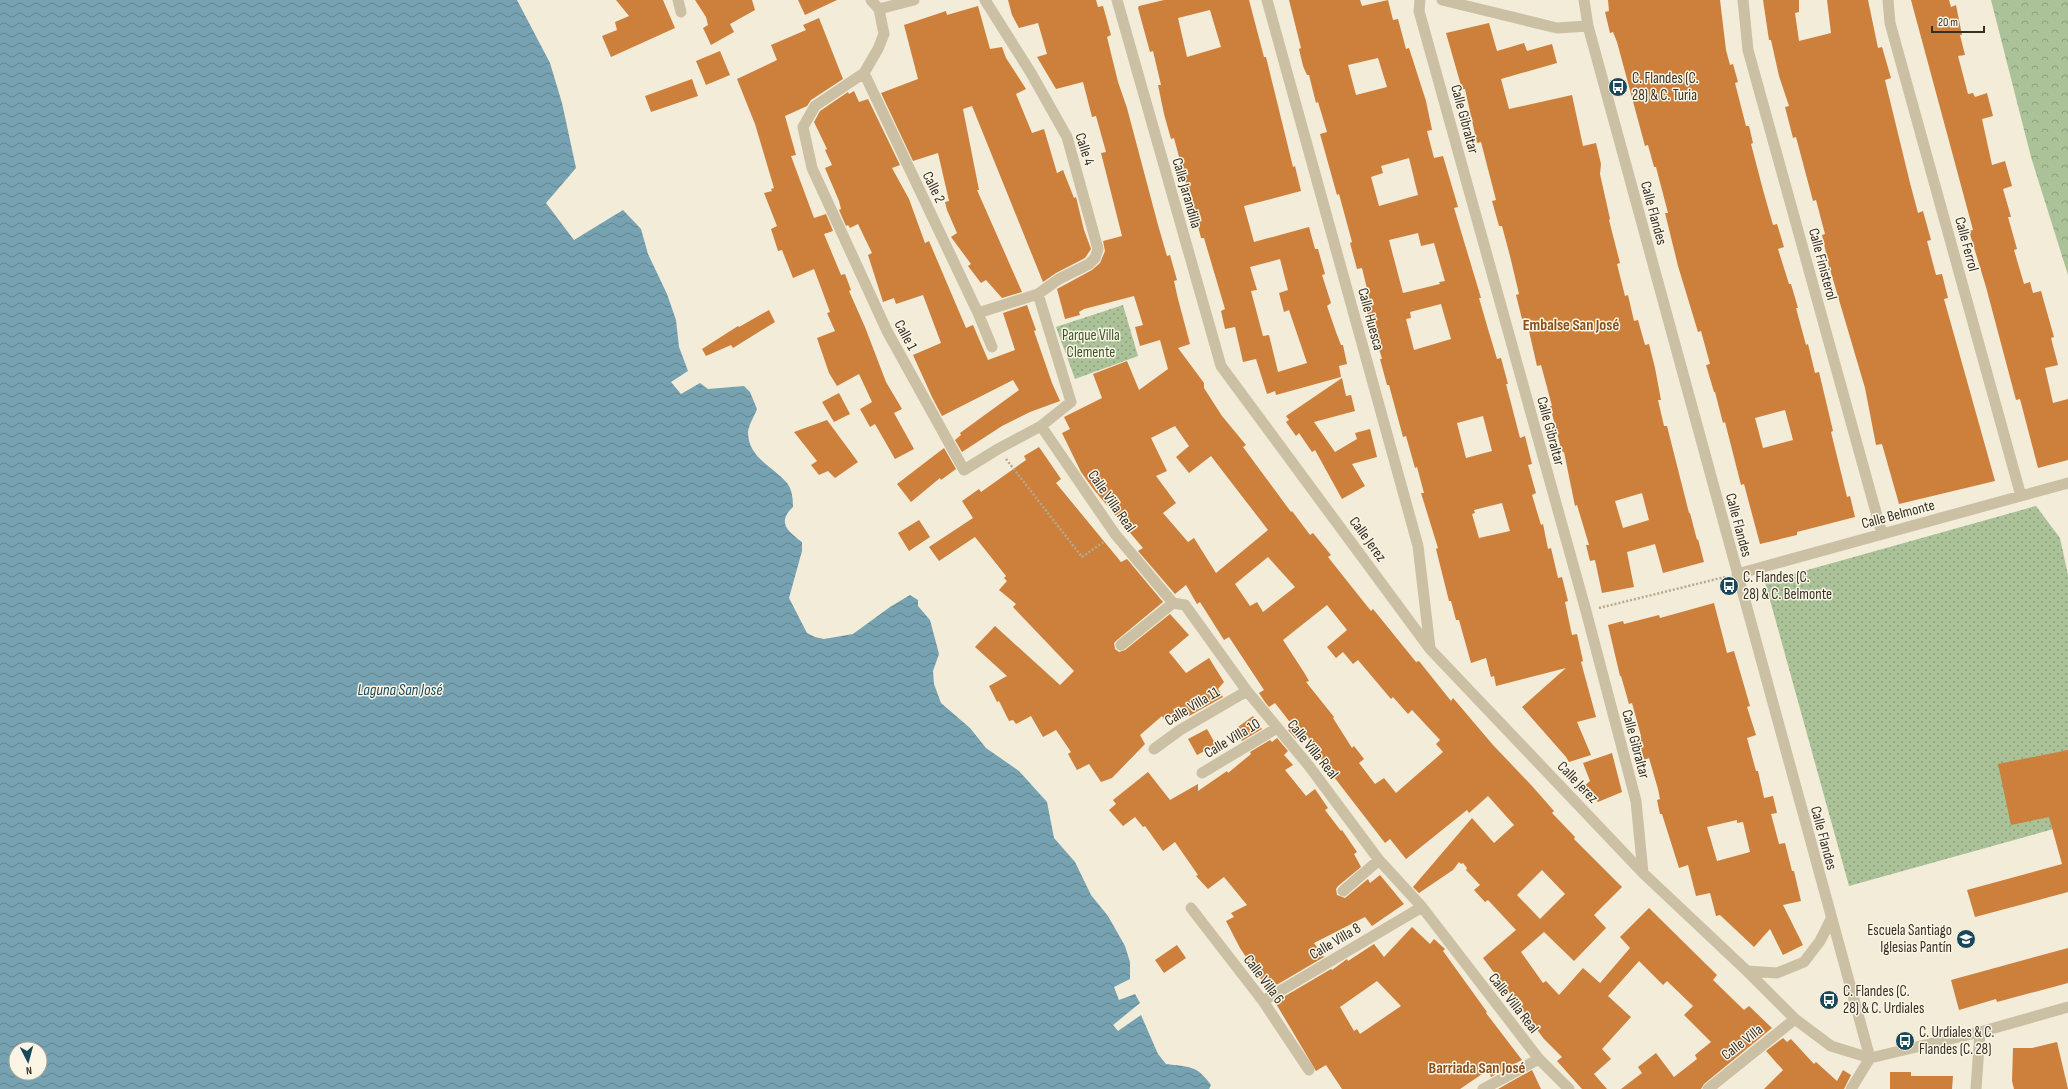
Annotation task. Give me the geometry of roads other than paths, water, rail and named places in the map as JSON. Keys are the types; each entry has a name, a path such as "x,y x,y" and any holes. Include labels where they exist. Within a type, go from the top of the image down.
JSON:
{"street":[{"path":"678,0 681,12"},
{"path":"871,0 879,9 914,0"},
{"name":"Calle 4","path":"986,0 1067,137 1098,249 1096,258 1089,264 1059,279 1038,294"},
{"name":"Calle Jarandilla","path":"1117,0 1221,366 1239,390"},
{"name":"Calle Huesca","path":"1267,0 1418,546 1430,648"},
{"name":"Calle Gibraltar","path":"1420,0 1420,11 1586,611 1636,802 1643,873"},
{"path":"1442,0 1557,28 1588,26"},
{"name":"Calle Flandes","path":"1584,0 1588,26 1870,1058"},
{"name":"Calle Finisterol","path":"1743,0 1748,50 1882,534"},
{"name":"Calle Ferrol","path":"1888,0 1890,23 2021,496"},
{"name":"Calle 1","path":"879,9 884,34 878,50 864,73 815,106 803,127 812,168 887,332 964,470 998,449 1042,426 1071,402 1038,294"},
{"name":"Calle 2","path":"864,73 978,313 992,347"},
{"path":"978,313 1038,294"},
{"name":"Calle Jerez","path":"1239,390 1430,648 1643,873 1747,971 1795,1020 1831,1046 1870,1058"},
{"name":"Calle Villa Real","path":"1042,426 1115,534 1172,603 1185,606 1247,691 1309,766 1379,860 1422,907 1539,1059 1569,1089"},
{"name":"Calle Belmonte","path":"1737,574 2068,483"},
{"path":"1121,645 1172,603"},
{"name":"Calle Villa 11","path":"1154,749 1180,730 1247,691"},
{"name":"Calle Villa 10","path":"1202,774 1277,728"},
{"path":"1342,892 1379,860"},
{"name":"Calle Villa 8","path":"1263,1001 1422,907"},
{"name":"Calle Villa 6","path":"1191,908 1263,1001 1309,1070"},
{"path":"1747,971 1777,973 1804,962 1820,941 1831,919"},
{"path":"1851,1089 1870,1058 1980,1032 2068,1007"},
{"name":"Calle Villa","path":"1708,1089 1795,1020"},
{"path":"1976,1089 1980,1032"},
{"path":"1483,1089 1539,1059"}],"water":[{"name":"Laguna San José","path":"0,0 517,0 550,63 562,103 576,168 546,203 574,240 623,210 641,229 648,254 667,294 676,320 679,347 688,371 671,382 681,394 700,383 708,389 744,386 750,392 757,409 750,423 748,432 752,449 762,461 787,483 792,494 793,507 788,512 785,522 788,530 802,542 802,551 789,598 807,633 824,639 853,634 890,607 910,595 918,600 918,606 930,620 939,654 933,671 934,684 941,703 970,728 986,748 1019,771 1047,802 1054,838 1075,862 1091,895 1108,916 1125,946 1130,962 1130,979 1114,987 1119,1000 1135,994 1140,1003 1113,1025 1118,1031 1141,1015 1158,1054 1166,1064 1197,1070 1211,1085 1209,1089 0,1089"}],"place":[{"name":"C. Flandes (C. 28) & C. Turia","path":"1618,87"},
{"name":"C. Flandes (C. 28) & C. Belmonte","path":"1729,586"},
{"name":"Escuela Santiago Iglesias Pantín","path":"1966,939"},
{"name":"C. Flandes (C. 28) & C. Urdiales","path":"1829,1000"},
{"name":"C. Urdiales & C. Flandes (C. 28)","path":"1905,1041"}],"district":[{"name":"Embalse San José","path":"1571,324"},
{"name":"Barriada San José","path":"1477,1067"}],"park label":[{"name":"Parque Villa Clemente","path":"1091,344"}]}
